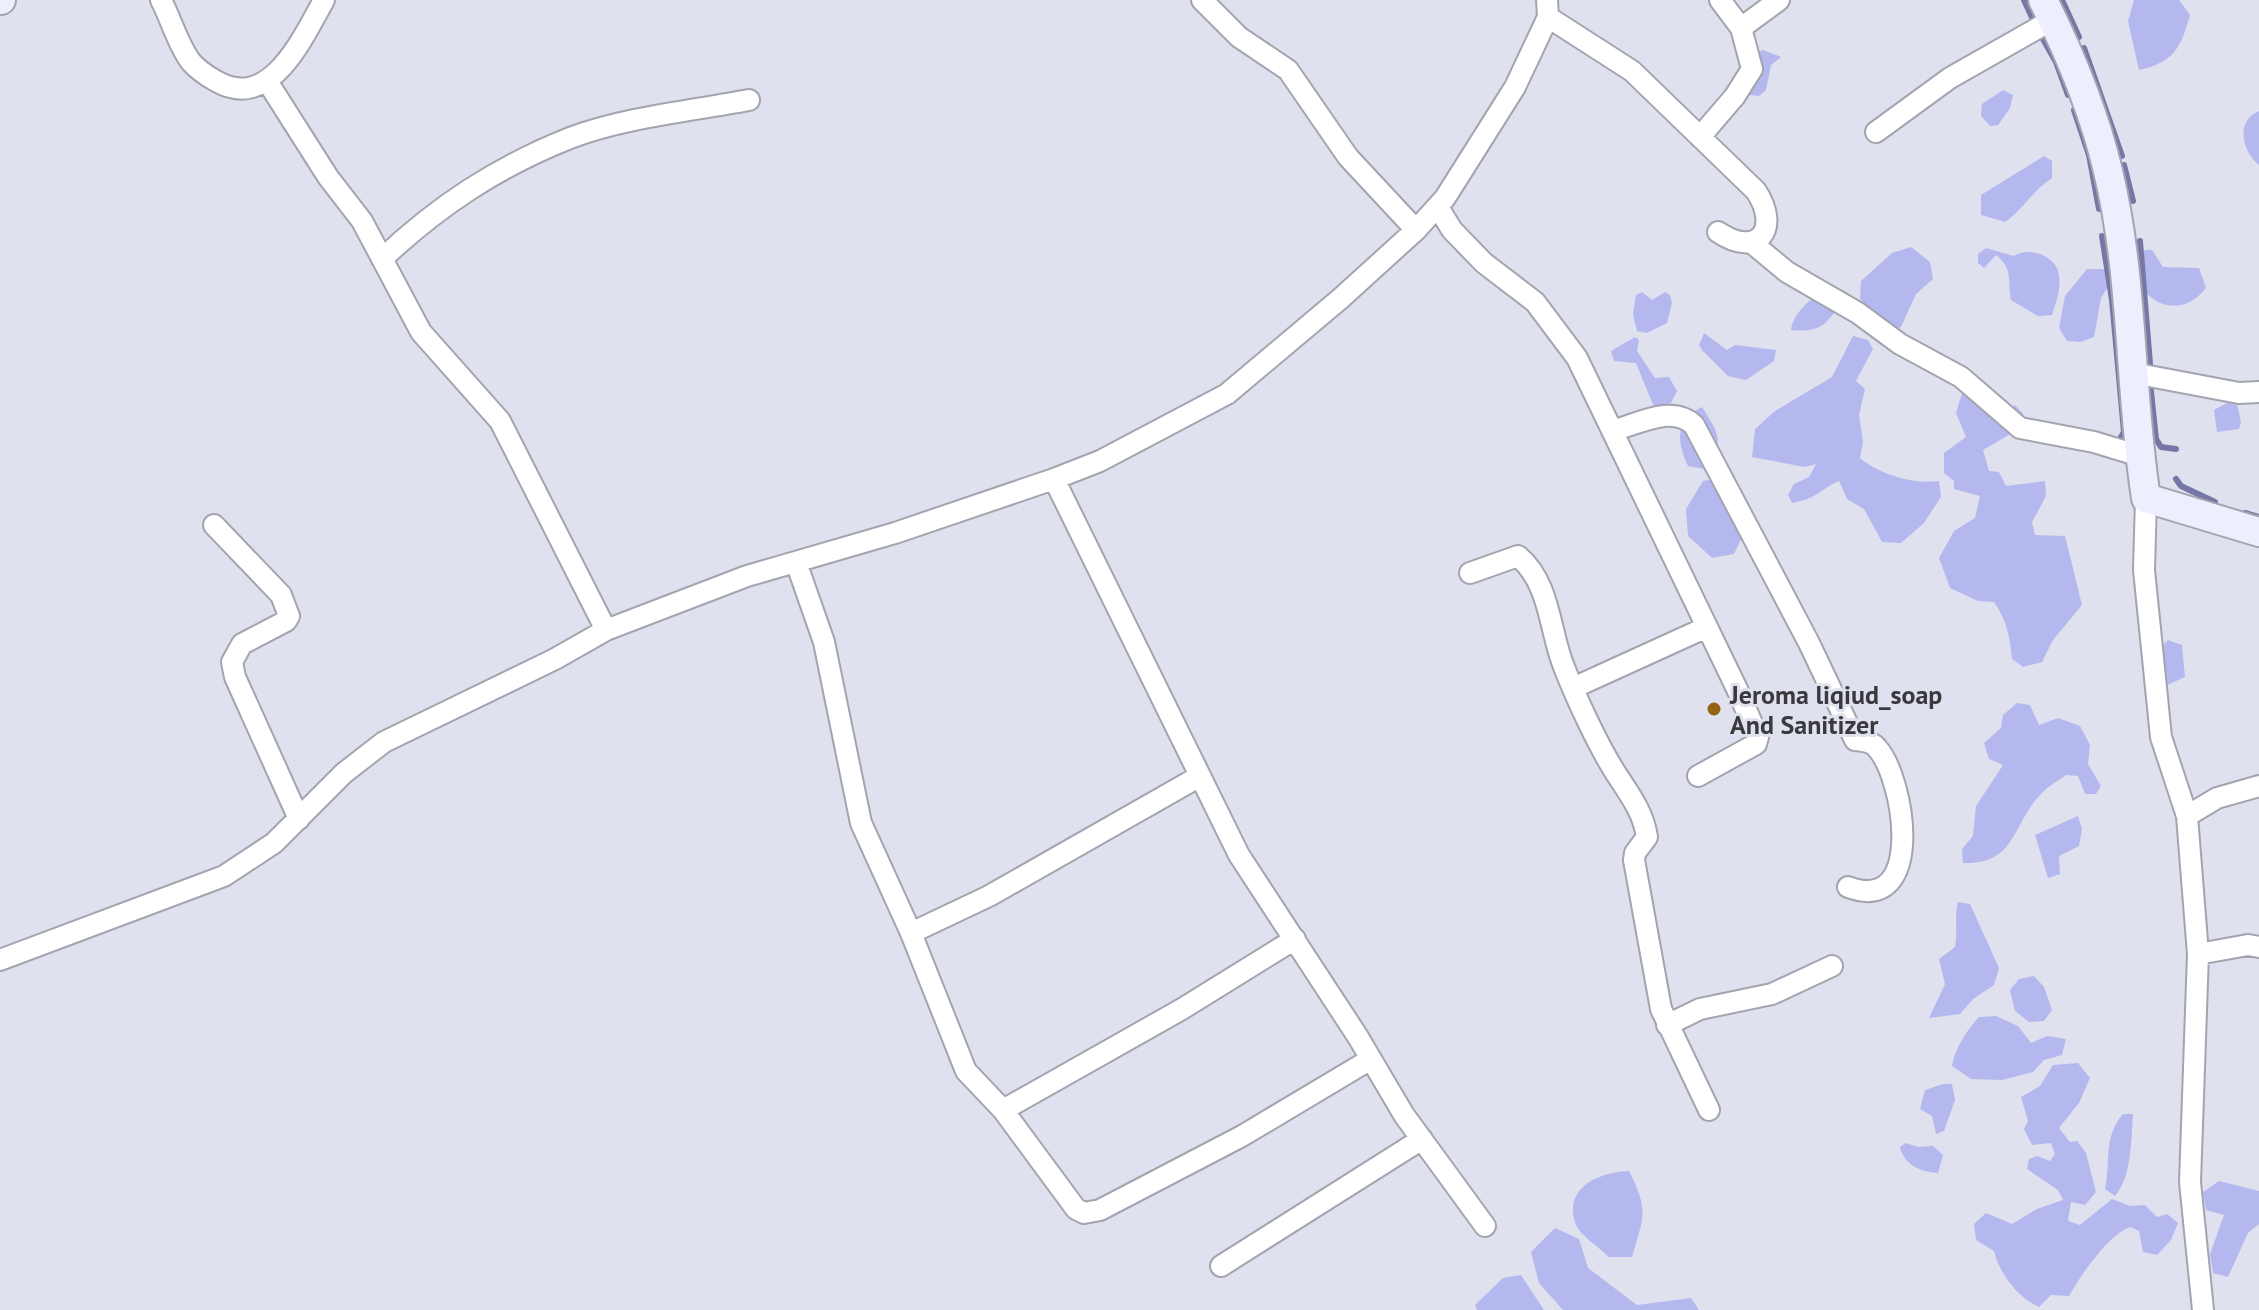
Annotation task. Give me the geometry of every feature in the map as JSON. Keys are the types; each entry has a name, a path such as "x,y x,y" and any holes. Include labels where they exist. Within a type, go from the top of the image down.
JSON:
{"street":[{"path":"161,0 190,61 205,75 232,90 254,89 267,81 285,63 324,0"},
{"path":"1700,137 1735,96 1752,69 1741,28 1720,0"},
{"path":"1741,28 1779,0"},
{"path":"1216,4 1239,37 1288,70 1348,157 1416,230"},
{"path":"0,960 224,876 274,843 344,773 384,742 555,659 606,630 747,576 1054,479 1114,454 1227,394 1416,230 1438,207 1515,87 1548,8 1632,71 1756,191 1767,207 1769,222 1761,236 1752,243 1736,244 1718,232"},
{"path":"1876,132 2047,10 2083,91 2108,171 2125,280 2146,498 2144,570 2161,737 2187,816 2198,954 2190,1182 2203,1310"},
{"path":"267,81 328,177 362,221 421,332 500,421 606,630"},
{"path":"382,259 429,215 502,169 572,137 638,120 749,100"},
{"path":"1438,207 1452,230 1484,263 1535,302 1559,330 1591,383 1758,737 1756,744 1743,754 1698,776"},
{"path":"1752,243 1787,272 1858,313 1900,344 1961,377 2020,428 2094,442 2140,456"},
{"path":"2133,373 2239,393 2259,392"},
{"path":"1612,431 1674,413 1685,416 1694,425 1809,643 1855,740 1871,742 1878,748 1895,787 1904,841 1899,868 1890,881 1876,889 1858,891 1848,887"},
{"path":"1054,479 1239,855 1422,1139 1485,1226"},
{"path":"2146,498 2259,532"},
{"path":"214,525 281,595 288,608 286,621 242,644 232,662 235,677 299,819"},
{"path":"1470,573 1518,556 1534,575 1553,618 1563,666 1614,771 1645,821 1647,837 1635,853 1634,860 1667,1025 1709,1110"},
{"path":"796,562 824,642 861,823 911,933 966,1071 1003,1110 1076,1209 1092,1213 1242,1136 1371,1059"},
{"path":"1573,688 1707,627"},
{"path":"911,933 989,896 1200,776"},
{"path":"2187,816 2217,798 2259,786"},
{"path":"1003,1110 1182,1009 1295,939"},
{"path":"2198,954 2248,945 2259,947"},
{"path":"1667,1025 1700,1009 1772,994 1832,966"},
{"path":"1221,1266 1422,1139"}],"shaded area":[{"path":"2134,0 2179,0 2190,15 2175,52 2161,63 2139,70 2128,21"},
{"path":"1763,50 1781,57 1771,65 1766,90 1759,96 1742,94 1746,58"},
{"path":"2003,90 2013,95 2010,108 1998,125 1990,126 1981,116 1982,104"},
{"path":"2259,111 2259,165 2248,152 2244,129 2251,116"},
{"path":"2044,156 2052,161 2052,178 2017,212 2005,222 1981,215 1981,195"},
{"path":"1911,247 1930,262 1933,279 1916,294 1901,327 1891,331 1860,299 1861,281 1892,253"},
{"path":"1986,248 2014,256 2035,253 2054,263 2059,286 2052,315 2038,316 2011,300 2008,270 2002,260 1996,255 1984,268 1978,263 1978,254"},
{"path":"2145,250 2152,250 2163,267 2199,268 2206,288 2185,304 2174,306 2153,299 2138,279 2135,265"},
{"path":"2087,269 2113,269 2116,274 2101,298 2094,337 2080,342 2067,341 2059,328 2065,296"},
{"path":"1825,290 1835,311 1831,317 1817,328 1791,330 1799,312"},
{"path":"1642,292 1652,300 1665,292 1670,295 1672,303 1667,323 1647,333 1637,331 1633,314 1636,295"},
{"path":"1704,333 1727,350 1735,345 1776,350 1774,361 1746,380 1728,376 1699,345"},
{"path":"1853,336 1868,340 1873,349 1856,381 1865,389 1859,415 1863,442 1860,458 1897,477 1939,481 1941,497 1924,523 1901,543 1882,542 1864,509 1847,499 1839,481 1813,496 1792,503 1788,495 1794,484 1809,477 1816,464 1805,467 1752,457 1755,429 1775,411 1832,377"},
{"path":"1635,337 1639,340 1637,351 1655,378 1669,377 1677,391 1669,407 1656,412 1636,363 1614,361 1611,351"},
{"path":"1979,384 1987,391 1987,414 1995,417 2015,405 2023,414 2012,433 1983,450 1989,471 1999,472 2006,486 2045,481 2046,496 2032,522 2035,535 2065,536 2082,605 2053,640 2042,662 2023,667 2012,659 2007,629 1994,602 1978,601 1950,588 1939,558 1954,531 1975,518 1980,496 1954,489 1954,481 1944,473 1944,453 1966,437 1956,413 1962,393"},
{"path":"2227,403 2237,404 2241,422 2239,429 2217,432 2214,410"},
{"path":"1702,407 1718,438 1715,452 1704,469 1688,466 1680,440 1686,418"},
{"path":"1715,479 1742,537 1734,554 1712,558 1688,536 1686,509 1703,481"},
{"path":"2168,640 2182,645 2185,677 2165,686 2159,649"},
{"path":"2017,703 2030,705 2039,725 2058,718 2080,726 2090,745 2088,764 2101,786 2096,794 2085,794 2078,776 2066,775 2031,806 2004,850 1981,862 1963,863 1962,849 1973,836 1976,806 2003,765 1989,759 1984,743 2001,728 2003,715"},
{"path":"2078,816 2082,829 2079,846 2059,856 2060,874 2048,878 2035,835"},
{"path":"1958,902 1970,904 1999,968 1994,985 1973,999 1960,1014 1929,1018 1945,984 1939,959 1955,947"},
{"path":"2034,976 2044,987 2052,1010 2044,1021 2029,1022 2015,1011 2010,990 2019,979"},
{"path":"1996,1016 2018,1026 2031,1043 2047,1036 2066,1039 2062,1055 2044,1060 2033,1072 2002,1080 1971,1079 1952,1066 1956,1053 1979,1017"},
{"path":"2078,1063 2090,1078 2079,1103 2059,1128 2070,1142 2077,1141 2086,1153 2096,1192 2085,1205 2071,1202 2068,1221 2080,1225 2112,1199 2130,1206 2145,1205 2157,1217 2167,1214 2178,1223 2171,1240 2157,1255 2143,1252 2139,1231 2130,1227 2122,1231 2096,1257 2069,1296 2051,1295 2039,1307 2010,1284 1994,1251 1976,1240 1974,1224 1986,1213 2012,1224 2037,1209 2063,1200 2058,1190 2027,1169 2029,1159 2037,1156 2050,1161 2055,1154 2051,1143 2032,1145 2024,1129 2028,1121 2021,1097 2040,1086 2053,1065"},
{"path":"1952,1084 1955,1100 1944,1131 1936,1134 1932,1116 1920,1109 1925,1090"},
{"path":"2123,1114 2133,1114 2131,1146 2125,1179 2115,1196 2105,1189 2113,1131"},
{"path":"1906,1143 1918,1147 1933,1146 1943,1155 1938,1173 1909,1163 1900,1147"},
{"path":"1629,1171 1642,1205 1639,1231 1632,1257 1609,1257 1578,1229 1573,1212 1574,1201 1586,1184 1595,1179"},
{"path":"2219,1181 2259,1191 2259,1224 2248,1233 2228,1277 2213,1273 2210,1254 2224,1215 2206,1210 2203,1192"},
{"path":"1555,1228 1579,1239 1588,1268 1637,1305 1691,1298 1699,1310 1563,1310 1539,1283 1531,1252"},
{"path":"1521,1275 1544,1310 1477,1310 1475,1305 1503,1278"}],"waterway":[{"path":"2024,0 2035,24"},
{"path":"2062,0 2079,37"},
{"path":"2039,32 2056,62 2068,95"},
{"path":"2084,48 2122,156"},
{"path":"2074,110 2089,155 2099,209"},
{"path":"2124,165 2133,201"},
{"path":"2102,236 2112,300 2124,432 2117,444"},
{"path":"2140,241 2150,364"},
{"path":"2150,382 2156,439 2161,447 2176,449"},
{"path":"2176,479 2181,486 2215,502"},
{"path":"2245,513 2259,517"}],"place":[{"name":"Jeroma liqiud_soap And Sanitizer","path":"1714,709"}]}
